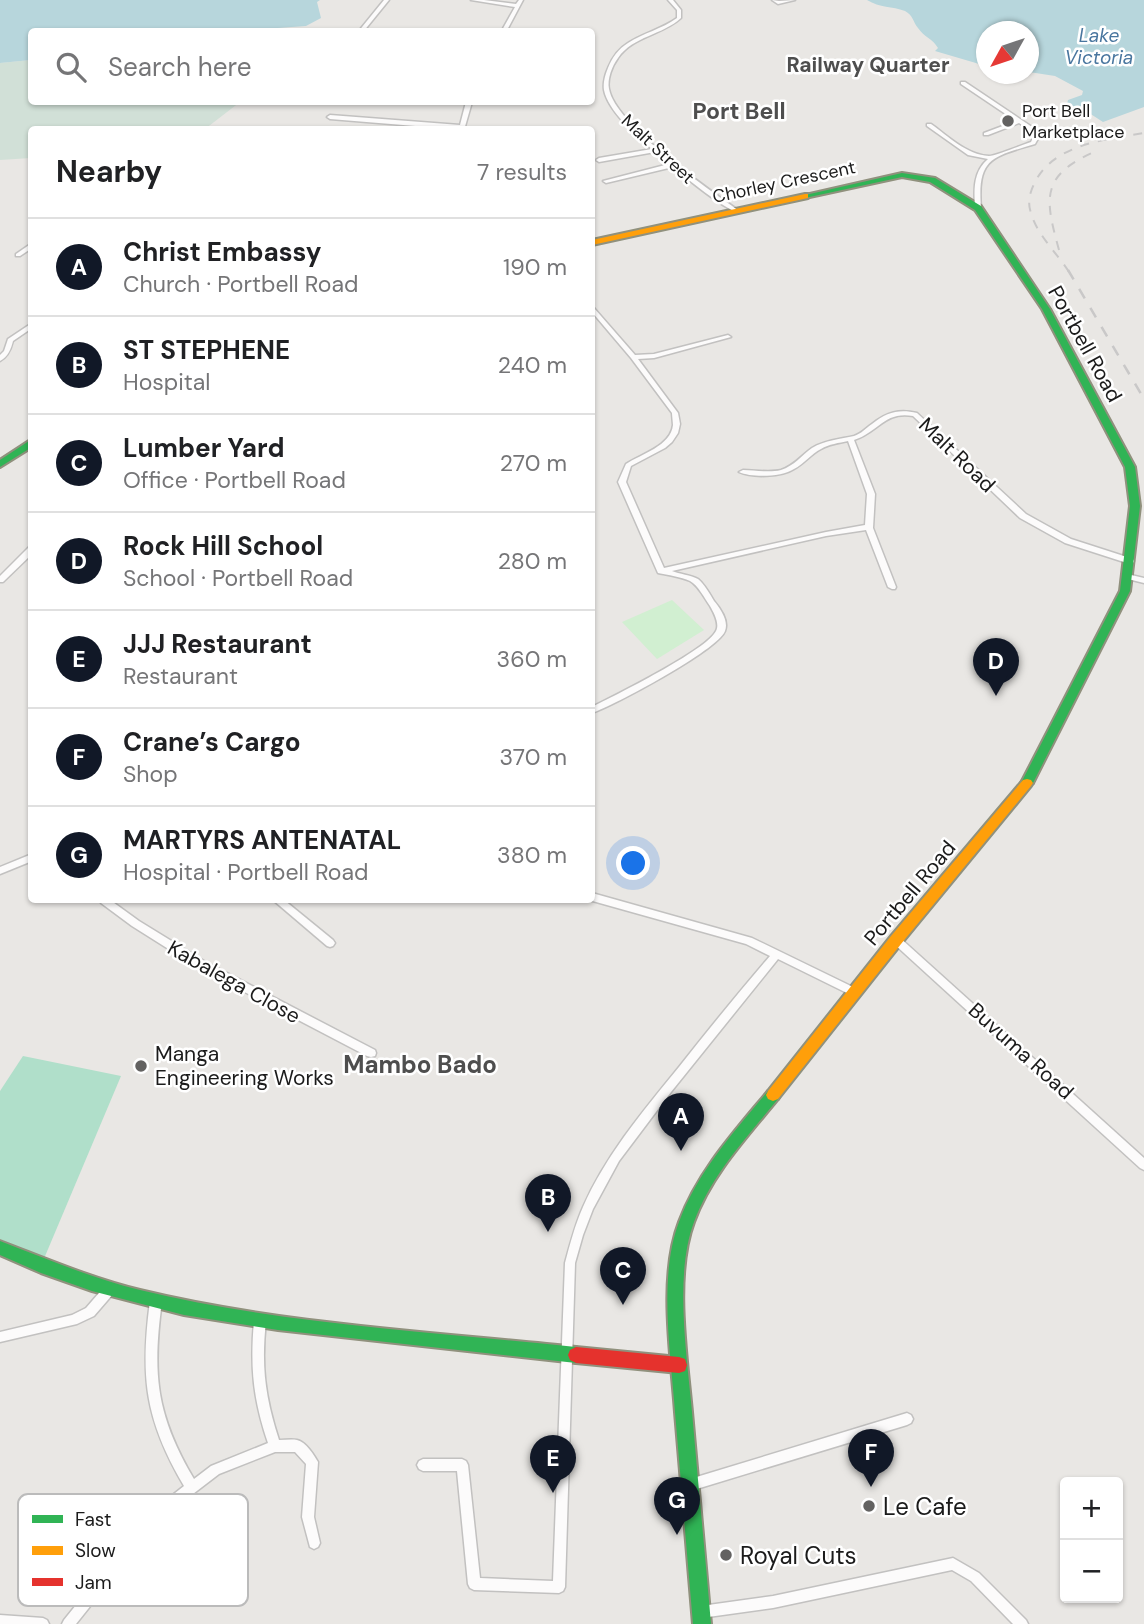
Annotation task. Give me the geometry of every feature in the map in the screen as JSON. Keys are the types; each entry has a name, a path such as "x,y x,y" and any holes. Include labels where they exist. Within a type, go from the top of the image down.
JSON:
{"main road":[{"name":"Chorley Crescent","path":"595,242 909,174 932,180 978,208"},
{"name":"Portbell Road","path":"701,1618 675,1312 678,1268 685,1226 702,1189 742,1134 896,940 1027,784 1125,591 1136,506 1130,467 1046,309 978,208"},
{"path":"0,464 28,445"},
{"path":"0,1248 38,1268 109,1290 260,1321 679,1365"}],"street":[{"path":"363,28 387,0"},
{"path":"473,0 519,3 505,28"},
{"name":"Malt Street","path":"670,0 679,10 677,20 637,39 622,50 614,60 606,89 616,110 673,166 736,211"},
{"path":"774,0 778,3 793,0"},
{"path":"962,83 1038,132 1033,143 993,158 977,174 978,208"},
{"path":"462,126 468,105"},
{"path":"330,117 406,126"},
{"path":"986,134 1020,121"},
{"path":"929,124 970,154 993,158"},
{"path":"599,160 657,150"},
{"path":"606,181 673,166"},
{"path":"19,255 28,248"},
{"path":"595,312 673,408 677,422 671,440 628,465 622,482 660,571"},
{"path":"0,359 7,351 10,340 28,328"},
{"path":"633,356 654,356 728,337"},
{"name":"Malt Road","path":"743,472 782,472 797,465 820,447 863,433 890,414 903,411 918,414 1015,511 1068,541 1130,561"},
{"path":"850,438 870,488 870,527 892,587"},
{"path":"660,571 799,539 870,527"},
{"path":"0,580 28,553"},
{"path":"595,708 659,674 720,631 720,617 694,580 660,571"},
{"path":"1127,576 1144,581"},
{"path":"0,871 28,859"},
{"path":"595,898 749,941 854,992"},
{"name":"Kabalega Close","path":"108,903 144,931 194,962 371,1053"},
{"path":"282,903 330,943"},
{"name":"Buvuma Road","path":"896,940 1144,1165"},
{"path":"423,1465 462,1465 474,1584 559,1587 570,1263 576,1236 602,1179 631,1133 777,954"},
{"path":"0,1337 74,1320 90,1312 109,1290"},
{"path":"156,1301 149,1348 155,1406 162,1434 192,1488"},
{"path":"260,1321 255,1366 263,1412 275,1446"},
{"path":"690,1485 907,1419"},
{"path":"184,1494 215,1469 275,1446 298,1446 312,1462 308,1517 314,1543"},
{"path":"701,1618 953,1564 975,1577 1022,1624"},
{"path":"68,1624 82,1606"},
{"path":"0,1621 43,1624"}],"shaded area":[{"path":"28,60 28,105 236,105 209,126 28,126 28,158 0,160 0,63"}],"green space":[{"path":"672,600 704,630 657,659 622,622"},
{"path":"23,1056 121,1076 43,1261 0,1239 0,1091"}],"water":[{"path":"0,0 320,0 317,2 321,18 306,26 28,28 28,60 0,63"},
{"name":"Lake Victoria","path":"867,0 1144,0 1144,107 1103,122 1086,111 1078,111 1067,104 1068,100 1082,95 1083,91 1055,76 1039,74 1039,21 976,21 976,63 935,51 938,48 936,45 920,31 908,13"}],"railway":[{"path":"1069,272 1034,221 1029,201 1035,182 1044,169 1068,151 1098,141 1144,133"},
{"path":"1059,250 1051,217 1051,191 1064,170 1094,152"},
{"path":"1068,270 1144,399"}],"traffic: fast":[{"path":"805,196 902,175 932,180 978,208 1046,309 1130,467 1135,506 1125,591 1027,783"},
{"path":"0,464 28,445"},
{"path":"702,1624 675,1312 679,1257 685,1225 701,1190 723,1157 773,1095"},
{"path":"0,1248 92,1284 184,1308 326,1329 576,1355"}],"traffic: slow":[{"path":"595,242 805,196"},
{"path":"773,1095 896,940 1027,783"}],"traffic: jam":[{"path":"576,1355 679,1365"}],"place":[{"name":"Port Bell Marketplace","path":"1008,121"},
{"name":"Rock Hill School","path":"996,696"},
{"name":"Manga Engineering Works","path":"141,1066"},
{"name":"Christ Embassy","path":"681,1151"},
{"name":"ST STEPHENE","path":"548,1232"},
{"name":"Lumber Yard","path":"623,1305"},
{"name":"Crane’s Cargo","path":"871,1487"},
{"name":"JJJ Restaurant","path":"553,1493"},
{"name":"Le Cafe","path":"869,1506"},
{"name":"MARTYRS ANTENATAL","path":"677,1535"},
{"name":"Royal Cuts","path":"726,1555"}],"district":[{"name":"Railway Quarter","path":"868,65"},
{"name":"Port Bell","path":"739,111"},
{"name":"Mambo Bado","path":"420,1064"}]}
